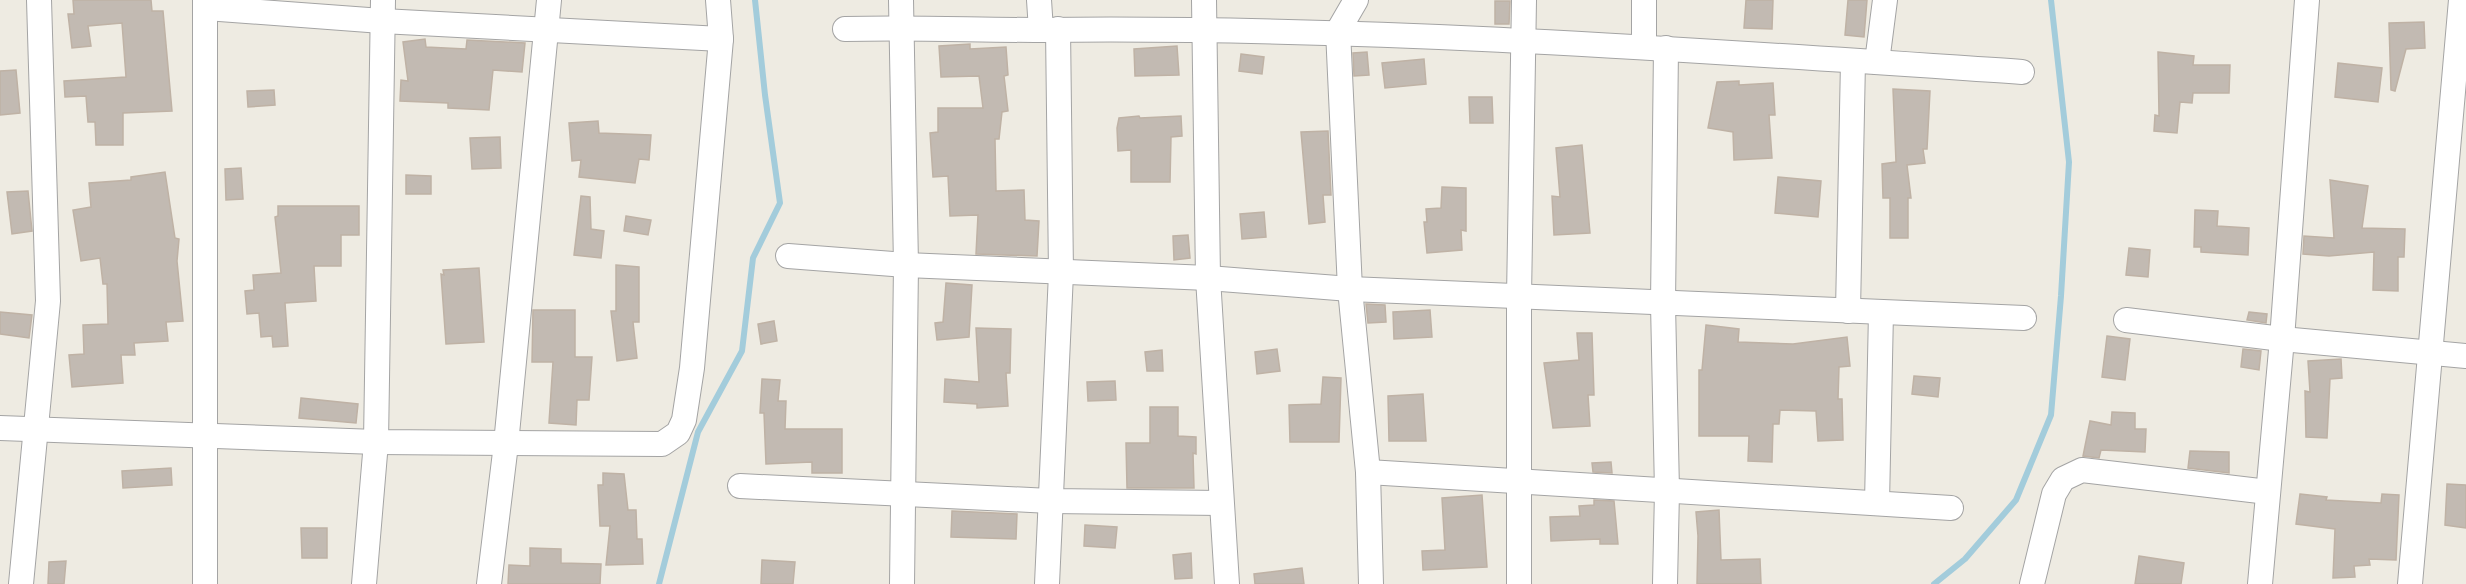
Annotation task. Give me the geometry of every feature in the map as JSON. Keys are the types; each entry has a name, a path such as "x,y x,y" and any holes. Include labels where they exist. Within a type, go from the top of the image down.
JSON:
{"street":[{"path":"21,584 34,427 48,301 39,0"},
{"path":"489,584 506,444 549,0"},
{"path":"0,428 34,427 376,442 662,444 678,433 684,420 692,368 721,39 718,0"},
{"path":"901,0 904,28 906,265 902,584"},
{"path":"1039,0 1050,29 1061,273 1047,584"},
{"path":"1204,0 1208,278 1227,584"},
{"path":"1356,0 1338,31 1350,289 1368,471 1371,584"},
{"path":"1519,584 1519,297 1524,0"},
{"path":"1644,0 1655,47 1667,491 1665,584"},
{"path":"1877,62 1886,0"},
{"path":"2260,584 2282,339 2307,0"},
{"path":"2410,584 2461,0"},
{"path":"205,584 207,434 205,4 382,11 547,30 721,39"},
{"path":"364,584 376,442 382,11"},
{"path":"845,29 1205,28 1338,31 1524,39 2022,72"},
{"path":"1848,311 1853,61"},
{"path":"788,256 906,265 1208,278 1350,289 2024,318"},
{"path":"1877,503 1881,312"},
{"path":"2126,320 2282,339 2466,356"},
{"path":"2032,584 2054,494 2063,480 2082,470 2268,492"},
{"path":"1368,471 1951,508"},
{"path":"740,486 1050,501 1221,503"}],"building":[{"path":"73,0 151,0 152,11 163,11 172,111 123,113 123,145 96,145 95,122 88,122 86,96 65,97 64,81 126,77 122,23 88,26 91,46 72,48 68,14 74,14"},
{"path":"1746,0 1773,0 1772,29 1744,28"},
{"path":"1848,0 1867,0 1864,37 1845,35"},
{"path":"1495,1 1510,1 1509,24 1495,24"},
{"path":"2424,22 2425,48 2406,49 2395,91 2391,90 2389,23"},
{"path":"425,39 426,47 466,49 467,40 525,43 522,72 493,70 489,110 448,108 448,103 400,101 401,80 408,81 403,42"},
{"path":"970,44 970,49 1006,47 1008,75 1004,76 1008,111 1002,112 999,139 995,139 996,191 1024,190 1025,220 1039,221 1037,256 976,254 978,215 950,216 948,176 933,177 930,133 938,132 938,108 983,108 979,76 941,77 939,46"},
{"path":"1177,46 1179,75 1135,76 1134,49"},
{"path":"1367,52 1369,75 1354,76 1353,53"},
{"path":"2158,52 2194,56 2193,65 2230,65 2229,93 2193,93 2192,103 2180,102 2177,133 2154,131 2155,115 2159,116"},
{"path":"1241,54 1264,57 1262,74 1239,71"},
{"path":"1424,59 1426,84 1385,88 1382,63"},
{"path":"2338,63 2382,68 2378,102 2335,97"},
{"path":"16,70 20,113 0,115 0,71"},
{"path":"1739,81 1739,85 1773,83 1775,115 1769,115 1772,158 1734,160 1733,132 1708,128 1717,82"},
{"path":"1893,89 1930,91 1927,149 1923,149 1925,163 1907,165 1911,198 1908,198 1908,238 1890,238 1890,198 1883,198 1882,164 1896,162"},
{"path":"274,90 275,105 248,107 247,91"},
{"path":"1469,97 1492,97 1493,123 1470,123"},
{"path":"1139,116 1140,118 1181,116 1182,136 1171,137 1170,182 1131,182 1131,150 1118,151 1117,128 1119,118"},
{"path":"598,121 599,133 651,135 649,160 639,159 635,183 579,177 581,160 572,161 569,123"},
{"path":"1328,131 1331,195 1323,195 1325,222 1309,224 1301,132"},
{"path":"500,137 501,168 472,169 470,138"},
{"path":"1582,145 1590,233 1554,235 1552,196 1560,197 1556,148"},
{"path":"241,168 243,199 226,200 225,169"},
{"path":"165,172 175,238 179,239 177,261 183,321 166,322 168,341 134,343 135,355 121,355 123,383 72,387 69,355 84,354 83,325 108,324 107,284 103,284 100,258 81,261 73,210 91,207 89,183 131,180 131,177"},
{"path":"406,175 431,176 431,194 406,194"},
{"path":"1778,177 1821,181 1818,217 1775,213"},
{"path":"2330,180 2368,186 2362,228 2405,229 2404,257 2398,257 2398,291 2373,290 2374,252 2329,256 2303,254 2304,236 2334,238"},
{"path":"1442,187 1466,188 1466,231 1461,230 1462,250 1427,253 1424,222 1427,222 1426,209 1441,208"},
{"path":"28,191 32,231 12,234 7,192"},
{"path":"581,196 590,197 591,229 604,231 601,258 574,255"},
{"path":"278,206 359,206 359,235 341,235 341,266 314,266 316,301 285,303 288,346 273,347 272,336 261,337 259,313 247,314 245,291 254,290 253,275 281,273 275,217 278,216"},
{"path":"2195,210 2218,211 2217,226 2249,228 2248,255 2201,252 2201,247 2194,247"},
{"path":"1264,212 1266,237 1242,239 1240,214"},
{"path":"626,216 651,220 648,235 624,231"},
{"path":"1188,235 1190,258 1174,260 1173,236"},
{"path":"2129,248 2150,250 2148,277 2126,275"},
{"path":"616,265 639,267 639,322 633,322 637,358 617,361 611,311 616,311"},
{"path":"479,268 484,342 446,344 441,274 444,275 443,270"},
{"path":"946,283 972,285 969,337 937,340 935,323 943,322"},
{"path":"1366,304 1385,305 1386,322 1368,323"},
{"path":"533,310 575,310 575,357 592,357 589,400 577,400 576,425 549,423 553,362 532,362"},
{"path":"1430,310 1432,337 1394,339 1393,312"},
{"path":"0,312 32,315 29,338 0,334"},
{"path":"2249,312 2267,314 2266,323 2247,320"},
{"path":"774,321 777,341 761,344 758,324"},
{"path":"1706,325 1739,329 1738,342 1793,344 1847,337 1850,366 1839,367 1838,399 1842,399 1843,440 1818,441 1816,411 1780,410 1779,424 1773,424 1772,462 1748,461 1749,436 1699,436 1699,370 1702,370"},
{"path":"976,328 1011,329 1010,373 1006,373 1008,406 977,408 977,404 944,402 945,379 979,382"},
{"path":"1577,333 1592,333 1594,395 1588,395 1590,426 1553,428 1544,363 1579,360"},
{"path":"2107,336 2130,339 2125,380 2102,377"},
{"path":"1277,349 1280,371 1257,374 1255,352"},
{"path":"2243,349 2261,351 2259,370 2241,367"},
{"path":"1162,350 1163,371 1147,371 1145,352"},
{"path":"2341,359 2342,378 2330,379 2327,438 2306,437 2305,391 2310,392 2308,361"},
{"path":"1914,376 1940,378 1938,397 1912,394"},
{"path":"1323,377 1341,378 1339,442 1290,442 1289,405 1321,404"},
{"path":"762,379 780,380 778,401 786,401 785,429 842,429 842,473 812,473 812,462 766,464 764,413 760,413"},
{"path":"1115,381 1116,400 1088,401 1087,382"},
{"path":"1423,394 1426,441 1389,441 1388,396"},
{"path":"301,398 358,404 356,423 299,418"},
{"path":"1150,407 1178,407 1178,436 1196,437 1196,454 1193,453 1194,488 1127,488 1126,443 1150,443"},
{"path":"2112,412 2135,413 2135,429 2146,429 2145,452 2101,450 2099,458 2083,456 2090,421 2111,425"},
{"path":"2190,451 2229,452 2229,473 2188,468"},
{"path":"1611,462 1612,473 1593,472 1592,463"},
{"path":"171,468 172,485 123,488 122,471"},
{"path":"603,473 624,474 628,510 636,510 637,539 642,539 643,564 606,565 610,526 600,526 598,485 603,485"},
{"path":"2447,484 2466,485 2466,528 2445,525"},
{"path":"2300,494 2327,497 2326,500 2381,503 2382,494 2399,495 2396,560 2369,559 2370,565 2354,566 2355,577 2333,578 2335,529 2296,524"},
{"path":"1482,495 1487,567 1423,570 1422,551 1445,550 1442,498"},
{"path":"1594,500 1614,501 1618,544 1600,544 1600,539 1551,541 1550,517 1580,516 1579,506 1594,505"},
{"path":"1719,510 1721,560 1760,559 1761,584 1697,584 1696,512"},
{"path":"952,511 1017,514 1016,539 951,537"},
{"path":"1085,525 1117,527 1115,548 1084,546"},
{"path":"301,528 327,528 327,558 302,558"},
{"path":"530,548 561,549 561,563 601,564 600,584 508,584 509,565 530,566"},
{"path":"1191,553 1192,578 1175,579 1173,555"},
{"path":"2139,556 2184,563 2181,584 2135,584"},
{"path":"762,560 795,562 793,584 761,584"},
{"path":"66,561 64,584 48,584 49,562"},
{"path":"1302,568 1304,584 1255,584 1254,574"}],"waterway":[{"path":"659,584 698,432 742,351 753,258 780,203 755,0"},
{"path":"1934,584 1965,559 2016,500 2051,415 2069,162 2051,0"}]}
